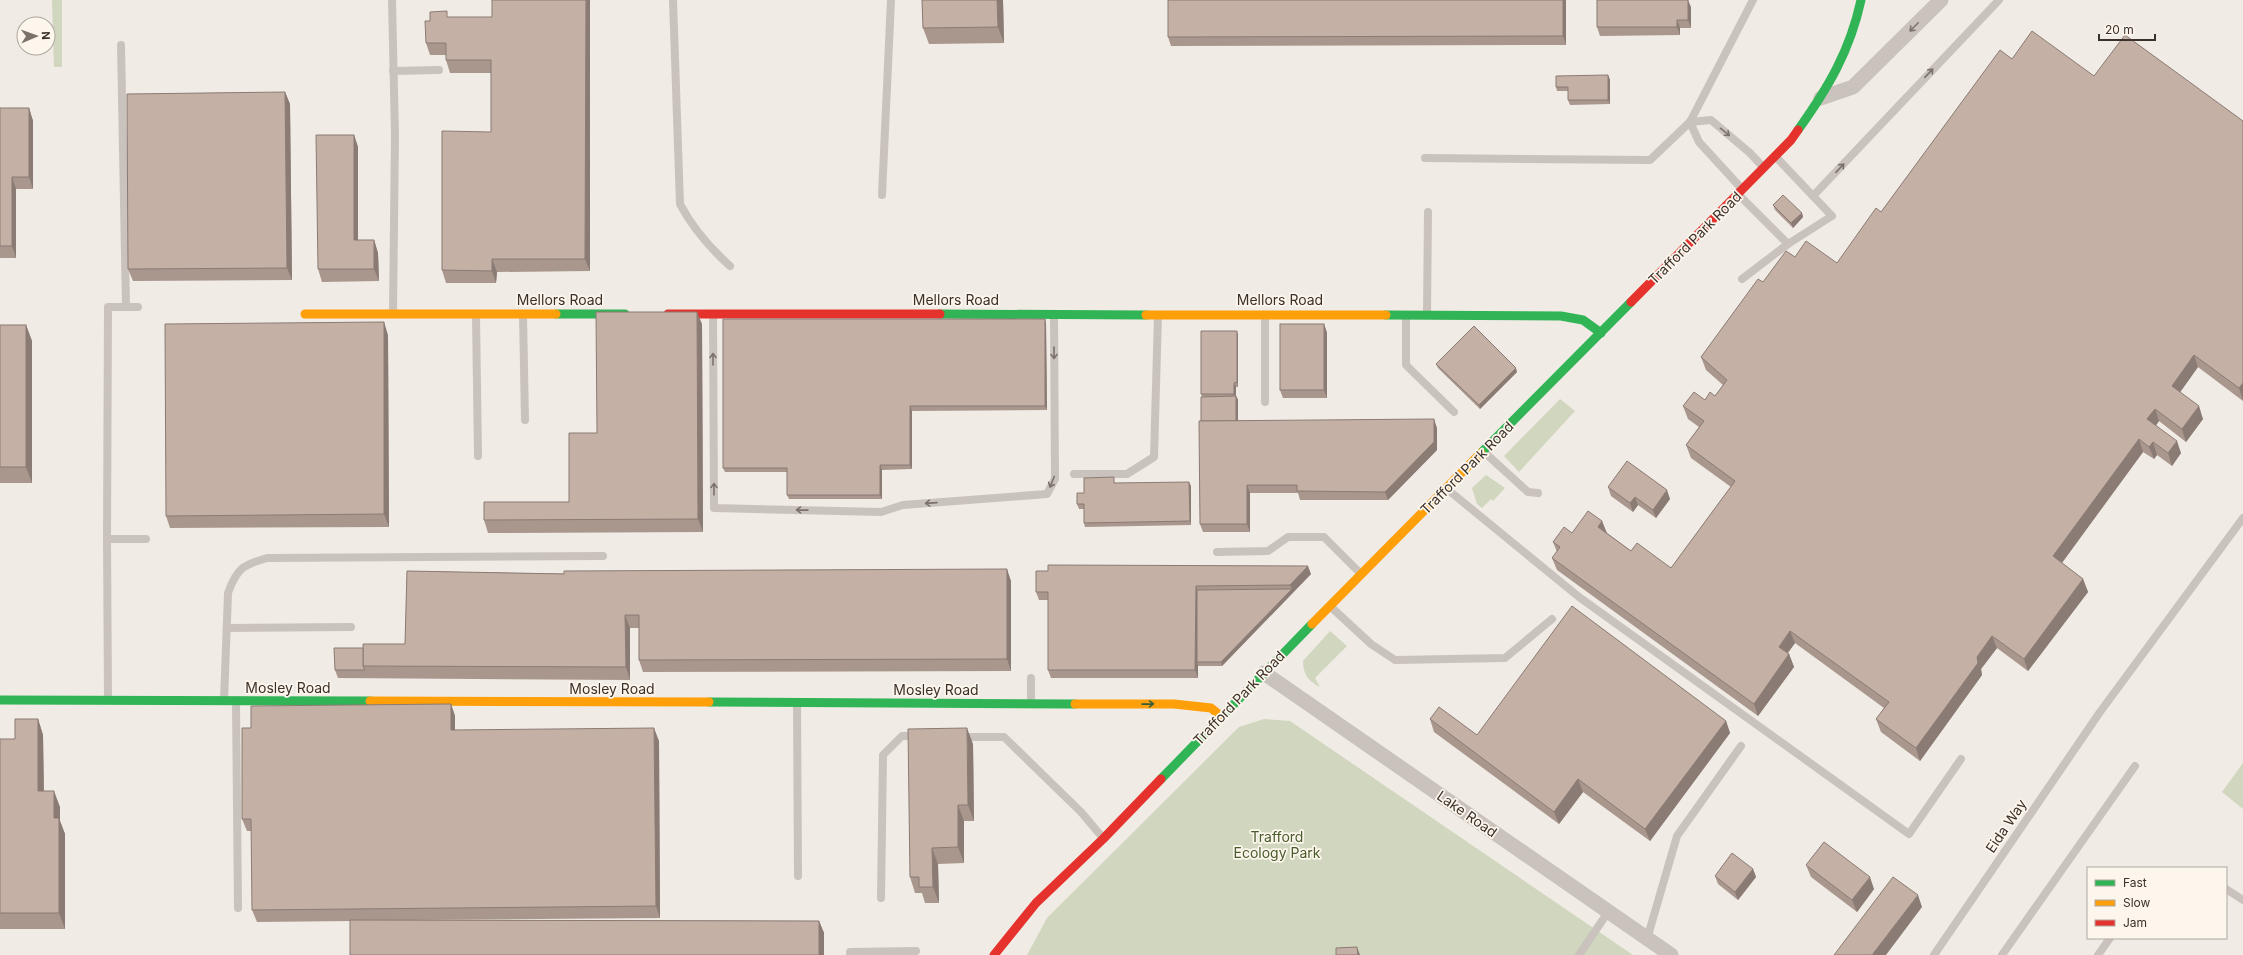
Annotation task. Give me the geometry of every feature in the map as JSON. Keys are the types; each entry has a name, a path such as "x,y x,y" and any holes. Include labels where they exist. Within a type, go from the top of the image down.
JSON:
{"street":[{"name":"Trafford Park Road","path":"999,953 1017,924 1036,903 1103,839 1221,716 1446,488 1765,169 1792,140 1821,98 1848,45 1861,0"},
{"path":"1821,98 1852,87 1941,0"},
{"name":"Mellors Road","path":"305,314 634,314"},
{"name":"Mellors Road","path":"658,314 1265,314 1568,316 1594,324 1601,333"},
{"name":"Lake Road","path":"1264,673 1671,955"},
{"name":"Mosley Road","path":"0,700 1199,705 1211,708 1221,716"}],"lane":[{"path":"392,0 393,314"},
{"path":"673,0 680,204 690,223 709,247 730,266"},
{"path":"882,195 891,0"},
{"path":"1425,158 1650,160 1690,122 1753,0"},
{"path":"1813,196 1999,0"},
{"path":"121,45 126,307"},
{"path":"393,71 439,70"},
{"path":"1690,122 1711,120 1750,152 1765,169"},
{"path":"1690,122 1699,142 1741,192 1788,244"},
{"path":"1742,279 1788,244 1832,216 1776,157"},
{"path":"1427,315 1428,212"},
{"path":"108,701 108,307 138,307"},
{"path":"476,314 478,456"},
{"path":"523,314 525,420"},
{"path":"713,314 714,508 881,512 903,505 1047,494 1055,479 1054,314"},
{"path":"1074,474 1127,474 1154,457 1158,314"},
{"path":"1265,314 1265,402"},
{"path":"1406,315 1406,365 1454,412"},
{"path":"1483,452 1528,492 1538,493"},
{"path":"1446,488 1579,597 1909,834 1961,759"},
{"name":"Eida Way","path":"1934,955 2100,712 2243,518"},
{"path":"1217,552 1268,551 1288,536 1324,537 1362,574"},
{"path":"108,540 146,539"},
{"path":"224,701 228,593 233,578 246,564 267,558 603,556"},
{"path":"1330,606 1371,644 1395,660 1505,658 1552,619"},
{"path":"227,628 351,627"},
{"path":"1031,678 1031,704"},
{"path":"236,702 238,908"},
{"path":"797,704 798,876"},
{"path":"880,898 883,755 902,736 926,736"},
{"path":"949,736 1004,737 1081,812 1103,839"},
{"path":"1647,938 1677,836 1741,746"},
{"path":"2002,955 2135,766"},
{"path":"2227,890 2243,900"},
{"path":"1579,955 1608,912"},
{"path":"2098,955 2109,939"},
{"path":"850,955 850,952 916,951"}],"green space":[{"path":"52,0 62,0 62,67 54,67 54,56 56,56 56,16 52,16"},
{"path":"1560,399 1575,411 1519,472 1504,456"},
{"path":"1486,475 1505,488 1493,501 1491,499 1482,508 1477,504 1472,488"},
{"path":"1330,631 1347,646 1315,678 1320,687 1307,677 1304,670 1303,661"},
{"name":"Trafford Ecology Park","path":"1264,719 1290,721 1633,955 1027,955 1047,918 1239,727"},
{"path":"2243,763 2243,809 2222,792"}],"building":[{"path":"492,0 586,0 585,259 492,259 492,271 442,270 442,131 491,132 491,60 446,60 446,43 426,43 425,21 430,21 430,12 447,11 447,17 492,17"},
{"path":"922,0 997,0 998,27 923,28"},
{"path":"1168,0 1563,0 1563,36 1168,37"},
{"path":"1597,0 1688,0 1688,20 1677,20 1677,27 1597,27"},
{"path":"2032,31 2094,76 2125,35 2243,121 2243,383 2239,388 2194,355 2172,386 2199,406 2182,429 2155,409 2147,419 2177,441 2168,453 2153,442 2149,447 2139,439 2053,556 2083,579 2024,659 1992,636 1977,657 1978,663 1916,748 1876,719 1889,702 1790,631 1779,647 1789,654 1754,704 1552,558 1560,547 1553,542 1564,527 1572,533 1588,511 1602,521 1598,527 1631,551 1637,543 1671,568 1735,481 1686,445 1704,421 1683,406 1694,392 1705,400 1710,392 1715,396 1727,380 1701,357 1758,279 1763,282 1786,251 1795,257 1806,241 1837,263 1876,208 1881,212 2000,50 2012,59"},
{"path":"1608,75 1608,100 1568,100 1568,87 1556,87 1556,76"},
{"path":"285,92 287,268 128,269 127,94"},
{"path":"0,108 29,108 29,177 12,177 12,246 0,246"},
{"path":"316,135 354,135 354,240 374,240 374,269 318,269"},
{"path":"1783,195 1802,213 1791,223 1773,205"},
{"path":"596,312 697,312 698,519 484,520 484,502 569,502 569,433 597,433"},
{"path":"723,319 1045,319 1045,406 910,406 910,465 880,465 880,495 787,495 787,468 723,468"},
{"path":"384,322 384,514 166,516 165,324"},
{"path":"1280,324 1324,324 1324,390 1280,390"},
{"path":"0,325 26,325 26,467 0,467"},
{"path":"1474,326 1516,368 1479,405 1436,364"},
{"path":"1201,331 1237,331 1237,382 1234,383 1234,394 1201,394"},
{"path":"1236,396 1236,421 1201,421 1201,397"},
{"path":"1434,419 1434,442 1385,492 1297,491 1297,485 1247,485 1247,524 1200,524 1199,421"},
{"path":"1627,461 1667,490 1653,510 1635,497 1630,503 1608,487"},
{"path":"1114,477 1114,483 1189,482 1190,521 1084,523 1084,504 1077,504 1077,493 1084,493 1084,478"},
{"path":"1048,565 1308,566 1290,585 1196,586 1195,670 1048,670 1048,592 1036,592 1036,571 1048,571"},
{"path":"1007,569 1007,659 639,660 639,615 625,615 626,667 363,666 363,644 405,644 407,571 564,574 564,571"},
{"path":"1292,589 1221,662 1197,662 1197,590"},
{"path":"1572,606 1726,721 1645,829 1578,779 1554,812 1430,719 1439,707 1477,735"},
{"path":"334,648 363,648 363,666 365,670 335,670"},
{"path":"451,704 451,730 654,728 656,906 252,910 251,819 242,819 242,728 251,728 251,706"},
{"path":"15,719 38,719 38,791 54,791 54,818 59,818 59,913 0,913 0,739 15,739"},
{"path":"967,728 968,805 958,805 958,847 932,848 933,887 919,887 919,877 910,877 908,729"},
{"path":"1824,842 1870,877 1852,900 1806,865"},
{"path":"1732,853 1753,869 1735,892 1715,876"},
{"path":"1893,877 1918,895 1872,955 1834,955"},
{"path":"350,920 819,921 819,955 350,955"},
{"path":"1357,947 1358,955 1336,955 1336,948"}],"traffic: fast":[{"path":"1798,130 1819,99 1837,68 1851,36 1861,0"},
{"path":"1481,453 1631,302"},
{"path":"556,314 625,314"},
{"path":"940,314 1146,315"},
{"path":"1386,315 1561,316 1583,320 1601,333"},
{"path":"1161,779 1312,624"},
{"path":"0,700 370,701"},
{"path":"709,702 1075,704"}],"traffic: slow":[{"path":"305,314 556,314"},
{"path":"1146,315 1386,315"},
{"path":"1312,624 1481,453"},
{"path":"370,701 709,702"},
{"path":"1075,704 1174,704 1211,708 1221,716"}],"traffic: jam":[{"path":"1631,302 1791,140 1798,130"},
{"path":"668,314 940,314"},
{"path":"994,955 1036,903 1103,839 1161,779"}]}
